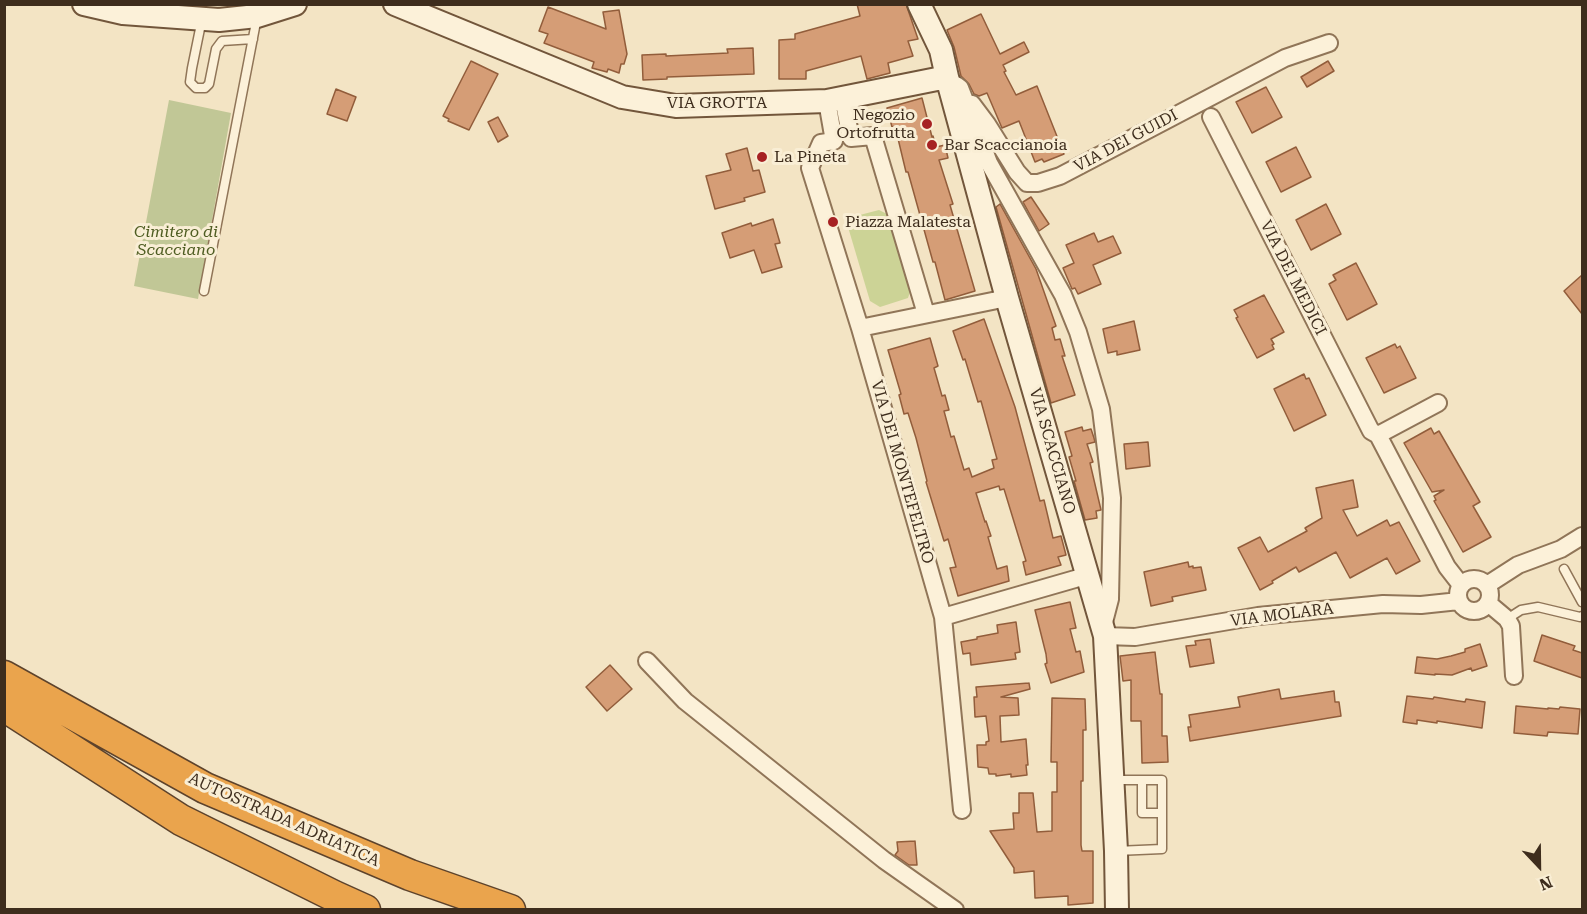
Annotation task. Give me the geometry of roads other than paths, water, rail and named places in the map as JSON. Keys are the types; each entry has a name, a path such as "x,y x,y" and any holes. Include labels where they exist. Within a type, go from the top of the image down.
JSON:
{"highway":[{"name":"AUTOSTRADA ADRIATICA","path":"4,676 205,788 410,875 510,909"},
{"path":"4,706 181,820 365,909"}],"street":[{"path":"84,4 123,13 219,20 257,16 295,4"},
{"name":"VIA GROTTA","path":"395,4 622,97 676,106 835,100 953,82"},
{"name":"VIA SCACCIANO","path":"920,4 953,82 1007,298 1104,631 1113,780 1117,909"},
{"name":"VIA DEI GUIDI","path":"953,82 987,124 1017,171 1028,183 1038,183 1060,176 1285,58 1329,43"},
{"path":"953,82 989,163 1063,295 1078,332 1101,409 1112,498 1110,599 1104,631"},
{"path":"835,100 850,138 873,136 926,314"},
{"path":"835,100 834,141 822,143 810,168 860,328 1007,298"},
{"name":"VIA DEI MEDICI","path":"1211,117 1371,431 1378,435 1460,593"},
{"name":"VIA DEI MONTEFELTRO","path":"860,328 943,617 962,810"},
{"path":"1378,435 1438,403"},
{"path":"1514,675 1511,626 1507,619 1488,603 1490,594 1487,585 1518,565 1561,549 1582,536"},
{"path":"943,617 1089,575"},
{"name":"VIA MOLARA","path":"1487,585 1474,579 1465,582 1460,593 1465,609 1470,611 1481,610 1488,603"},
{"name":"VIA MOLARA","path":"1104,631 1135,637 1258,616 1383,604 1421,605 1460,593"},
{"path":"647,661 685,701 703,716 884,861 955,909"}],"lane":[{"path":"204,291 257,16"},
{"path":"202,19 190,82 196,88 205,88 209,84 216,50 222,41 253,39"},
{"path":"1563,569 1582,602"},
{"path":"1507,619 1521,610 1538,607 1582,616"},
{"path":"1113,780 1162,780 1162,849 1116,851"},
{"path":"1143,780 1142,813 1162,813"}],"place":[{"name":"Negozio Ortofrutta","path":"927,124"},
{"name":"Bar Scaccianoia","path":"932,145"},
{"name":"La Pineta","path":"762,157"},
{"name":"Piazza Malatesta","path":"833,222"}],"park label":[{"name":"Cimitero di Scacciano","path":"176,241"}]}
